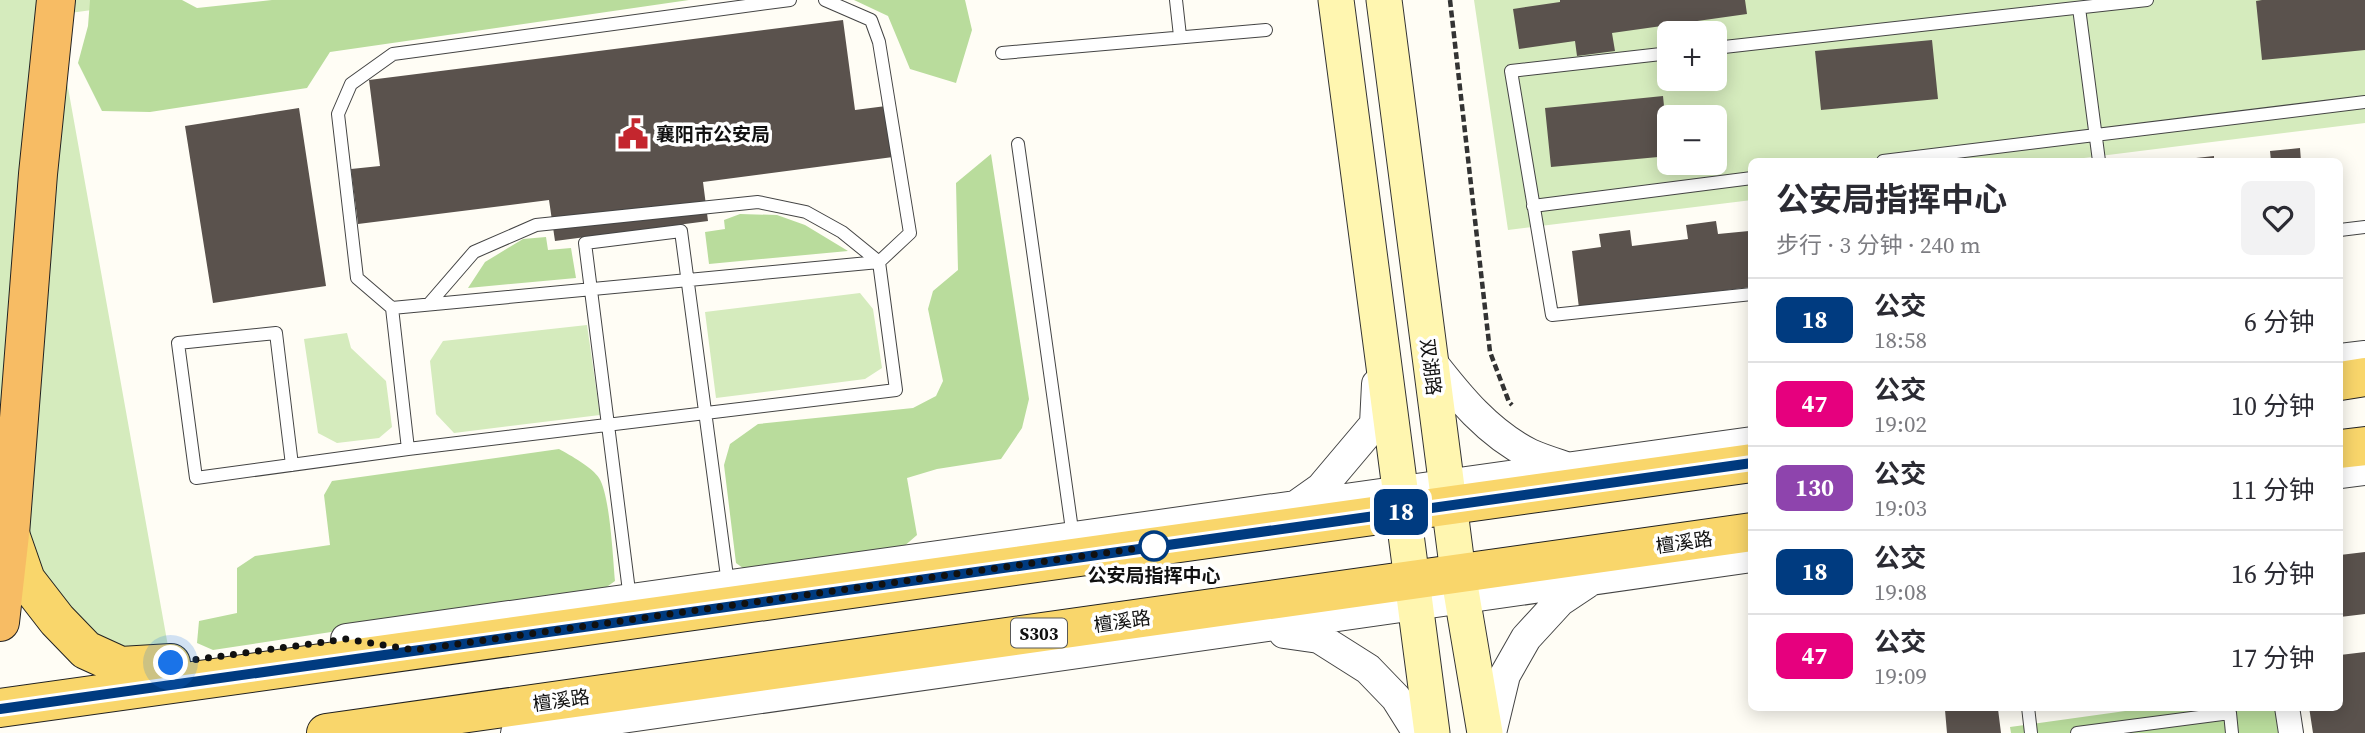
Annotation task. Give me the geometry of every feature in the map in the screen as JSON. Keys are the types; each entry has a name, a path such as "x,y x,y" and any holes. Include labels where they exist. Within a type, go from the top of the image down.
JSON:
{"highway":[{"path":"0,622 10,534 38,174 56,0"}],"main road":[{"path":"1336,0 1432,733"},
{"name":"双湖路","path":"1384,0 1460,586 1485,733"},
{"path":"2343,381 2365,377"},
{"path":"2343,449 2365,446"},
{"path":"0,709 1262,531 1402,502 1748,463"},
{"name":"檀溪路","path":"326,733 409,726 1414,593 1748,533"},
{"path":"10,534 26,580 57,620 86,650 121,666 171,663 346,639 415,650"}],"street":[{"path":"1262,531 1321,488 1375,424 1380,338"},
{"path":"2343,359 2365,356"},
{"path":"1431,361 1465,405 1500,434 1529,453 1569,468"},
{"path":"1448,496 1569,468 1748,443"},
{"path":"2343,474 2365,470"},
{"path":"346,639 1295,506 1402,502"},
{"path":"1460,586 1591,580 1748,558"},
{"path":"1491,733 1505,675 1526,638 1560,601 1591,580"},
{"path":"516,733 1256,629 1414,593"},
{"path":"1256,629 1319,638 1368,669 1396,698 1409,725"},
{"path":"1505,675 1513,733"},
{"path":"2288,711 2291,733"}],"lane":[{"path":"408,449 392,308 357,278 338,114 351,84 394,54 790,0"},
{"path":"392,308 879,262 910,233 879,42 871,20 825,0"},
{"path":"1175,0 1180,36"},
{"path":"1727,47 2147,0"},
{"path":"2079,8 2099,158"},
{"path":"1002,53 1266,30"},
{"path":"1657,54 1511,71 1552,315 1748,293"},
{"path":"1907,158 2365,102"},
{"path":"1018,144 1073,537"},
{"path":"1533,206 1748,179"},
{"path":"292,465 276,333 178,343 196,478 292,465 408,449 896,390 879,262 842,232 806,212 758,202 536,225 474,252 429,304"},
{"path":"2343,230 2365,227"},
{"path":"630,599 585,243 681,231 728,586"},
{"path":"2028,711 2031,733"},
{"path":"2077,733 2154,728 2230,713 2232,733"}],"path":[{"path":"1450,0 1490,352 1509,402 1518,410"}],"green space":[{"path":"0,0 166,0 55,15 171,663 121,666 0,534"},
{"path":"90,0 182,0 197,8 272,0 689,0 330,52 307,88 150,112 102,111 78,63 88,26"},
{"path":"854,0 965,0 972,30 956,83 910,69 888,16"},
{"path":"1474,0 2365,0 2365,123 2084,158 1748,158 1748,200 1508,230"},
{"path":"991,154 1029,399 1022,428 1001,459 937,469 907,478 917,535 902,548 747,571 736,563 724,465 730,444 758,424 913,408 936,396 943,381 928,309 933,291 958,270 956,183"},
{"path":"740,214 777,215 805,225 848,251 709,264 705,232 725,229 724,220"},
{"path":"546,237 548,250 571,248 576,278 468,288 485,262 523,239"},
{"path":"860,293 873,309 882,368 865,379 716,398 705,312"},
{"path":"587,325 600,415 454,433 436,414 430,361 443,341"},
{"path":"347,333 351,348 386,381 392,427 379,438 337,443 318,433 304,339"},
{"path":"559,449 592,470 603,486 615,581 601,591 213,650 197,643 199,621 237,613 237,568 255,556 330,545 324,495 332,481"},
{"path":"2125,711 2275,711 2278,733 2011,733 2010,727"}],"building":[{"path":"1745,0 1747,14 1697,21 1657,21 1657,27 1612,33 1615,51 1577,56 1575,41 1519,49 1513,9 1560,2"},
{"path":"2365,0 2365,50 2262,60 2256,1"},
{"name":"襄阳市公安局","path":"843,20 855,110 886,106 893,157 703,182 708,221 555,241 549,200 358,224 351,169 380,166 369,80"},
{"path":"1932,40 1938,99 1821,110 1815,51"},
{"path":"1663,96 1664,105 1657,105 1657,157 1551,167 1545,108"},
{"path":"299,108 326,286 213,303 185,126"},
{"path":"2300,148 2301,158 2271,158 2270,151"},
{"path":"1716,221 1718,234 1748,231 1748,287 1579,308 1572,251 1601,247 1599,234 1630,230 1632,246 1688,239 1686,225"},
{"path":"2365,552 2365,614 2343,617 2343,555"},
{"path":"2365,652 2365,733 2313,733 2310,711 2343,711 2343,655"},
{"path":"1945,711 1998,711 2001,733 1947,733"}],"bus line":[{"name":"18","path":"0,709 1748,464"}],"place":[{"name":"襄阳市公安局","path":"633,134"},
{"name":"公安局指挥中心","path":"1154,546"}],"route":[{"path":"171,663 346,639 415,650 1154,546"}]}
